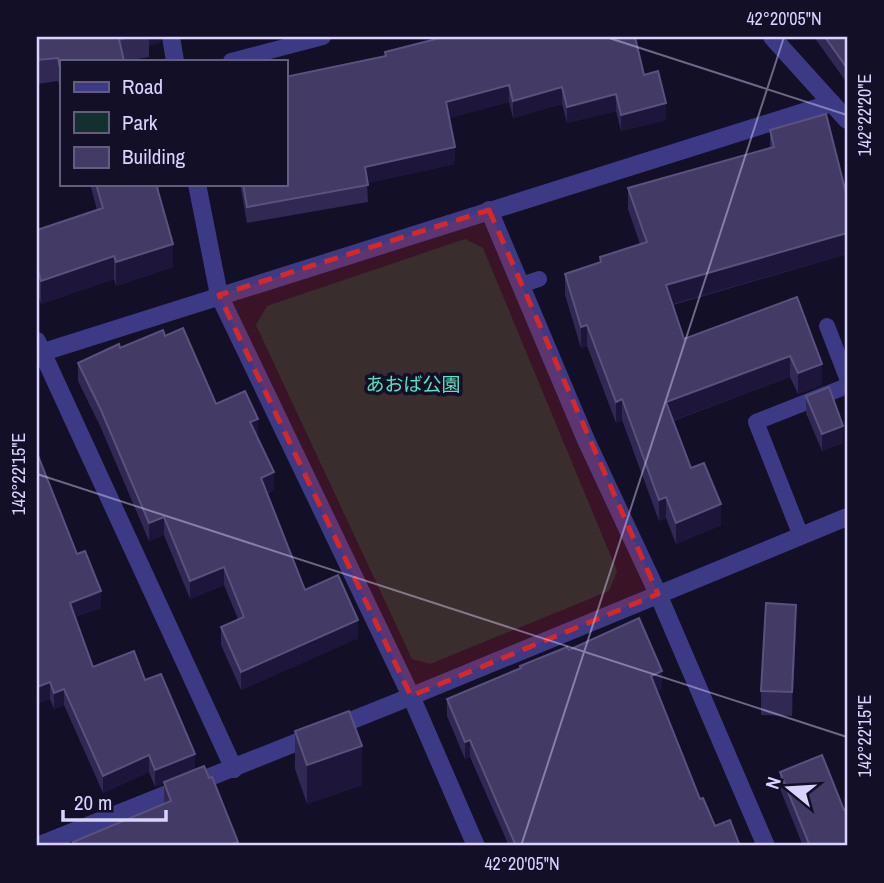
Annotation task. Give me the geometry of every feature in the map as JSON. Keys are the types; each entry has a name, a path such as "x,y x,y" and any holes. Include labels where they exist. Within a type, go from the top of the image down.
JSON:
{"street":[{"path":"171,37 175,60"},
{"path":"772,37 847,120"},
{"path":"234,769 38,349 832,103"},
{"path":"197,186 219,295 411,696 476,846"},
{"path":"489,210 586,440 658,594 766,846"},
{"path":"37,846 234,769 847,517"}],"lane":[{"path":"235,60 323,37"},
{"path":"521,285 539,279"},
{"path":"827,326 847,378"},
{"path":"802,536 756,422 847,386"}],"highlighted area":[{"path":"489,210 658,594 411,696 219,295"}],"green space":[{"name":"あおば公園","path":"465,239 483,248 617,571 609,591 430,664 412,659 256,325 267,306"}],"building":[{"path":"37,37 131,37 119,39 124,60 60,60 60,68 58,58 37,60"},
{"path":"444,37 635,37 644,75 658,71 666,103 621,115 616,94 567,107 562,87 513,101 509,85 446,102 455,147 365,167 368,185 247,207 243,186 287,186 287,77 386,56 385,52"},
{"path":"825,37 847,37 847,68"},
{"path":"826,114 847,197 847,233 666,285 684,339 797,297 822,364 798,373 790,356 666,402 691,468 704,463 721,504 676,523 666,497 659,500 622,399 616,402 587,325 581,327 565,274 601,262 600,257 647,242 628,188 774,147 770,130"},
{"path":"97,186 157,186 173,244 116,262 114,256 41,281 37,267 37,230 103,208"},
{"path":"183,328 216,404 245,391 258,419 250,422 274,472 261,478 305,590 338,575 358,620 241,672 221,627 244,617 224,567 190,581 164,517 149,523 78,363 119,344 120,348 163,330 165,336"},
{"path":"829,387 843,426 822,434 806,396"},
{"path":"37,453 77,554 85,551 101,591 70,603 93,667 134,651 145,680 161,674 195,754 155,770 149,755 103,776 64,689 54,693 50,682 37,687"},
{"path":"766,603 796,605 792,692 761,691"},
{"path":"639,618 662,671 651,676 700,799 703,798 715,826 730,820 740,846 516,846 470,740 465,742 447,699 567,647 569,650"},
{"path":"349,711 362,746 307,765 295,731"},
{"path":"822,755 844,810 847,809 847,846 810,846 780,772"},
{"path":"204,766 209,778 212,777 238,842 227,846 75,846 73,842 171,801 164,782"}]}
